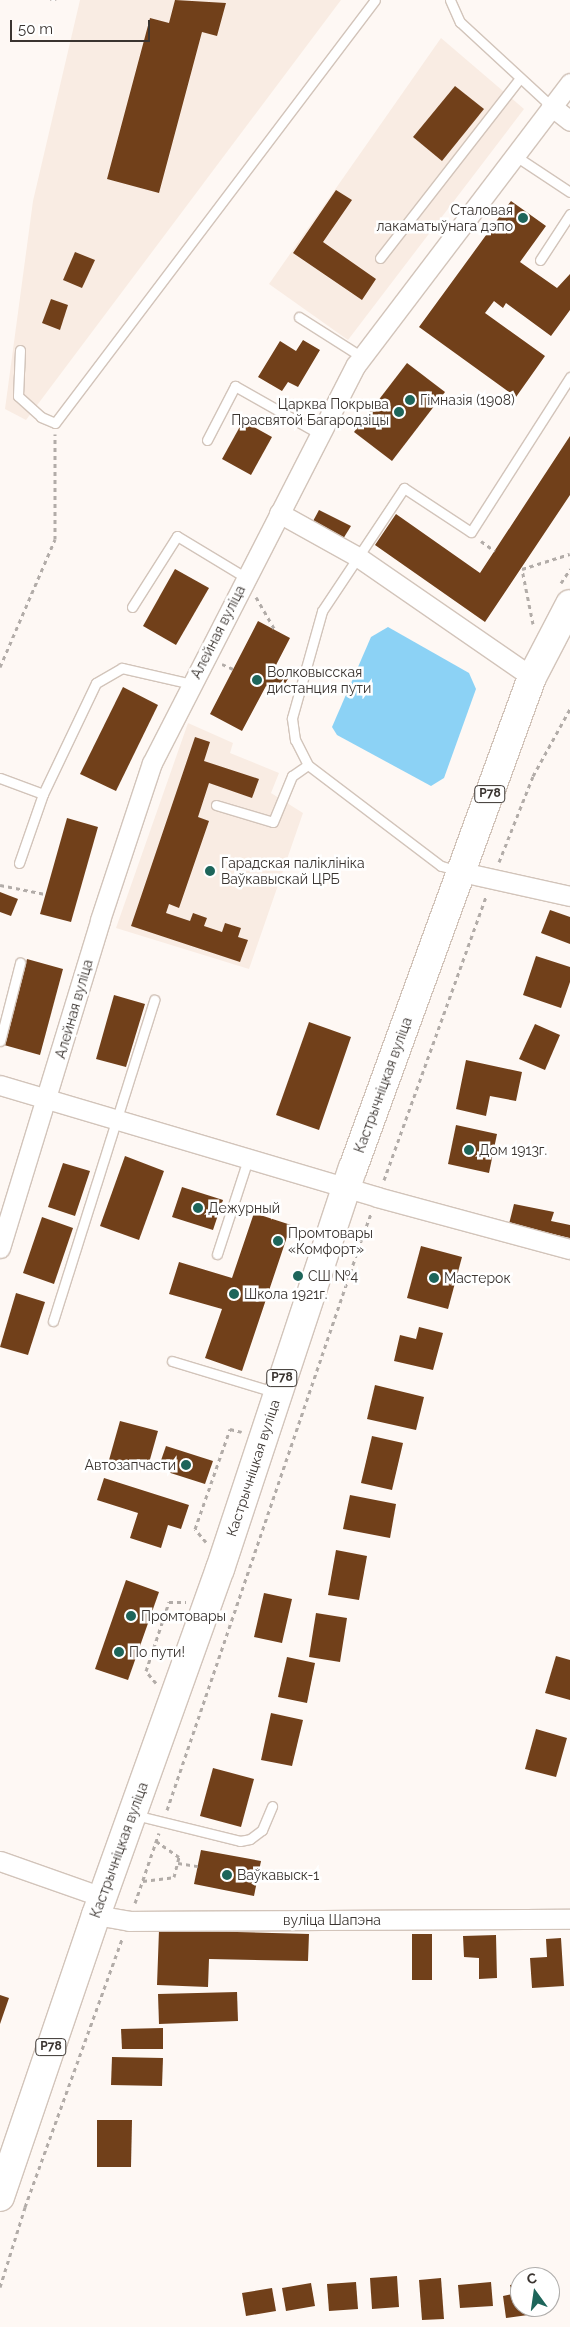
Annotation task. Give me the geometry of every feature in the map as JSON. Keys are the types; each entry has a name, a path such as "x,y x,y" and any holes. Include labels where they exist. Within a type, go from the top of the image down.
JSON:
{"main road":[{"name":"Кастрычніцкая вуліца","path":"0,2197 99,1906 220,1569 346,1188 532,677 570,604"}],"street":[{"name":"Алейная вуліца","path":"0,1247 100,920 152,763 245,577 362,357 514,154 570,83"},
{"path":"551,106 570,121"},
{"path":"279,513 358,557 532,677"},
{"path":"462,872 570,896"},
{"path":"0,1085 377,1197 570,1249"},
{"path":"0,1861 99,1906"},
{"name":"вуліца Шапэна","path":"99,1906 129,1921 570,1919"}],"lane":[{"path":"20,350 18,396 41,417 55,423 375,0"},
{"path":"450,0 460,22 551,106"},
{"path":"380,258 520,78"},
{"path":"514,154 570,192"},
{"path":"540,260 570,214"},
{"path":"299,317 362,357"},
{"path":"462,872 441,866 308,765 295,740 292,718 322,611 404,488 471,532 570,377"},
{"path":"207,440 235,386 320,434"},
{"path":"132,607 177,536 245,577"},
{"path":"19,863 43,794 96,683 122,668 192,684"},
{"path":"216,805 273,822 292,776 308,765"},
{"path":"0,778 43,794"},
{"path":"0,1041 20,963"},
{"path":"53,1321 115,1118 154,1000"},
{"path":"217,1254 248,1159"},
{"path":"172,1361 277,1393"},
{"path":"132,1814 240,1841 250,1839 262,1830 272,1806"}],"path":[{"path":"0,667 55,539 55,423"},
{"path":"534,630 522,569 570,554"},
{"path":"245,577 276,631"},
{"path":"377,1197 493,878 533,776 570,709"},
{"path":"0,885 45,894"},
{"path":"0,2287 25,2207 143,1882 361,1241"},
{"path":"143,1882 174,1877 179,1857 156,1841"},
{"path":"178,1863 198,1866"}],"shaded area":[{"path":"80,0 341,0 26,420 5,409 33,201"},
{"path":"441,38 524,109 348,340 269,284"},
{"name":"Гарадская паліклініка Ваўкавыскай ЦРБ","path":"188,723 233,743 230,753 279,773 271,793 303,813 249,969 116,928"}],"water":[{"path":"388,627 469,673 476,689 444,778 431,786 337,735 332,727 371,637"}],"building":[{"path":"175,0 226,3 217,36 202,32 159,193 107,179 150,18 169,23"},
{"path":"455,86 484,109 442,161 413,137"},
{"path":"336,190 352,200 323,242 376,279 362,300 293,253"},
{"path":"511,201 546,226 520,262 557,288 570,274 570,310 551,336 506,303 503,308 494,301 485,313 545,356 516,397 419,327"},
{"path":"75,252 95,260 82,288 63,280"},
{"path":"51,299 68,305 60,330 42,323"},
{"path":"303,340 320,350 298,387 288,382 282,391 258,377 280,341 296,351"},
{"name":"Царква Покрыва Прасвятой Багародзіцы","path":"407,363 445,392 392,461 354,432"},
{"path":"243,421 272,437 251,475 222,459"},
{"path":"570,436 570,495 485,622 375,545 396,514 480,573"},
{"path":"319,510 351,526 343,539 312,523"},
{"path":"175,569 209,588 176,645 143,626"},
{"name":"Волковысская дистанция пути","path":"258,621 290,638 275,667 290,675 280,693 266,686 242,731 210,714"},
{"path":"123,687 158,705 116,791 80,774"},
{"path":"195,737 210,742 204,761 259,779 252,798 209,783 198,817 209,821 179,908 169,904 166,913 190,921 193,913 207,918 204,926 222,932 225,923 241,928 238,937 248,940 240,962 131,926"},
{"path":"67,818 98,827 71,922 40,914"},
{"path":"0,892 18,899 11,916 0,912"},
{"path":"550,910 570,917 570,944 541,933"},
{"path":"536,956 570,967 570,982 561,1008 523,995"},
{"path":"27,959 63,969 40,1055 4,1045"},
{"path":"114,995 145,1004 126,1067 96,1059"},
{"path":"309,1022 351,1037 319,1130 276,1115"},
{"path":"535,1024 560,1035 545,1070 519,1059"},
{"path":"466,1060 522,1072 516,1101 490,1096 486,1116 456,1109"},
{"path":"456,1125 497,1134 489,1173 448,1164"},
{"path":"125,1156 164,1171 139,1240 100,1226"},
{"path":"63,1163 90,1171 75,1216 48,1207"},
{"name":"Дежурный","path":"182,1187 223,1200 213,1230 172,1217"},
{"path":"514,1204 554,1212 551,1221 570,1225 570,1238 509,1224"},
{"path":"254,1213 291,1225 242,1371 205,1358 222,1309 169,1294 179,1262 232,1278"},
{"path":"42,1217 73,1228 54,1284 23,1273"},
{"name":"Мастерок","path":"421,1246 462,1257 448,1309 407,1298"},
{"path":"16,1293 45,1302 28,1355 0,1347"},
{"path":"419,1327 443,1333 433,1370 394,1361 400,1335 416,1339"},
{"path":"375,1385 424,1397 416,1430 367,1419"},
{"path":"120,1421 158,1431 147,1470 109,1460"},
{"path":"372,1436 403,1443 392,1490 361,1483"},
{"name":"Автозапчасти","path":"166,1446 213,1461 205,1484 158,1469"},
{"path":"104,1478 189,1505 181,1529 168,1525 161,1548 130,1538 138,1513 97,1500"},
{"path":"350,1495 396,1504 390,1538 343,1529"},
{"path":"336,1550 367,1556 359,1600 328,1595"},
{"name":"Промтовары","path":"126,1580 159,1592 128,1680 95,1669"},
{"path":"264,1593 292,1599 282,1643 254,1637"},
{"path":"316,1613 347,1618 340,1662 309,1657"},
{"path":"556,1656 570,1660 570,1700 545,1693"},
{"path":"287,1657 315,1663 307,1703 278,1697"},
{"path":"271,1713 303,1720 292,1766 261,1760"},
{"path":"536,1729 567,1738 556,1777 525,1769"},
{"path":"213,1768 254,1779 241,1827 200,1816"},
{"name":"Ваўкавыск-1","path":"201,1850 261,1861 254,1896 194,1884"},
{"path":"159,1930 309,1934 308,1961 209,1959 208,1987 157,1985"},
{"path":"412,1934 432,1934 432,1980 412,1980"},
{"path":"496,1935 497,1978 479,1979 479,1958 464,1957 463,1936"},
{"path":"561,1938 564,1986 532,1988 530,1958 547,1957 546,1939"},
{"path":"237,1992 238,2021 159,2024 158,1994"},
{"path":"0,1995 9,1998 0,2024"},
{"path":"163,2028 163,2049 122,2049 121,2029"},
{"path":"112,2057 163,2058 162,2086 111,2085"},
{"path":"97,2120 132,2120 131,2167 97,2167"},
{"path":"397,2276 399,2307 372,2309 370,2278"},
{"path":"441,2278 444,2319 422,2320 419,2280"},
{"path":"356,2282 358,2309 329,2311 327,2284"},
{"path":"491,2282 493,2306 460,2308 458,2285"},
{"path":"311,2283 315,2306 286,2311 282,2288"},
{"path":"272,2288 276,2311 246,2316 242,2293"},
{"path":"510,2294 510,2317 513,2317 506,2318 503,2296"}],"place":[{"name":"Сталовая лакаматыўнага дэпо","path":"523,218"},
{"name":"Гімназія (1908)","path":"410,400"},
{"name":"Царква Покрыва Прасвятой Багародзіцы","path":"399,412"},
{"name":"Волковысская дистанция пути","path":"257,680"},
{"name":"Гарадская паліклініка Ваўкавыскай ЦРБ","path":"210,871"},
{"name":"Дом 1913г.","path":"469,1150"},
{"name":"Дежурный","path":"198,1208"},
{"name":"Промтовары «Комфорт»","path":"278,1241"},
{"name":"СШ №4","path":"298,1276"},
{"name":"Мастерок","path":"434,1278"},
{"name":"Школа 1921г.","path":"234,1294"},
{"name":"Автозапчасти","path":"186,1465"},
{"name":"Промтовары","path":"131,1616"},
{"name":"По пути!","path":"119,1652"},
{"name":"Ваўкавыск-1","path":"227,1875"}]}
